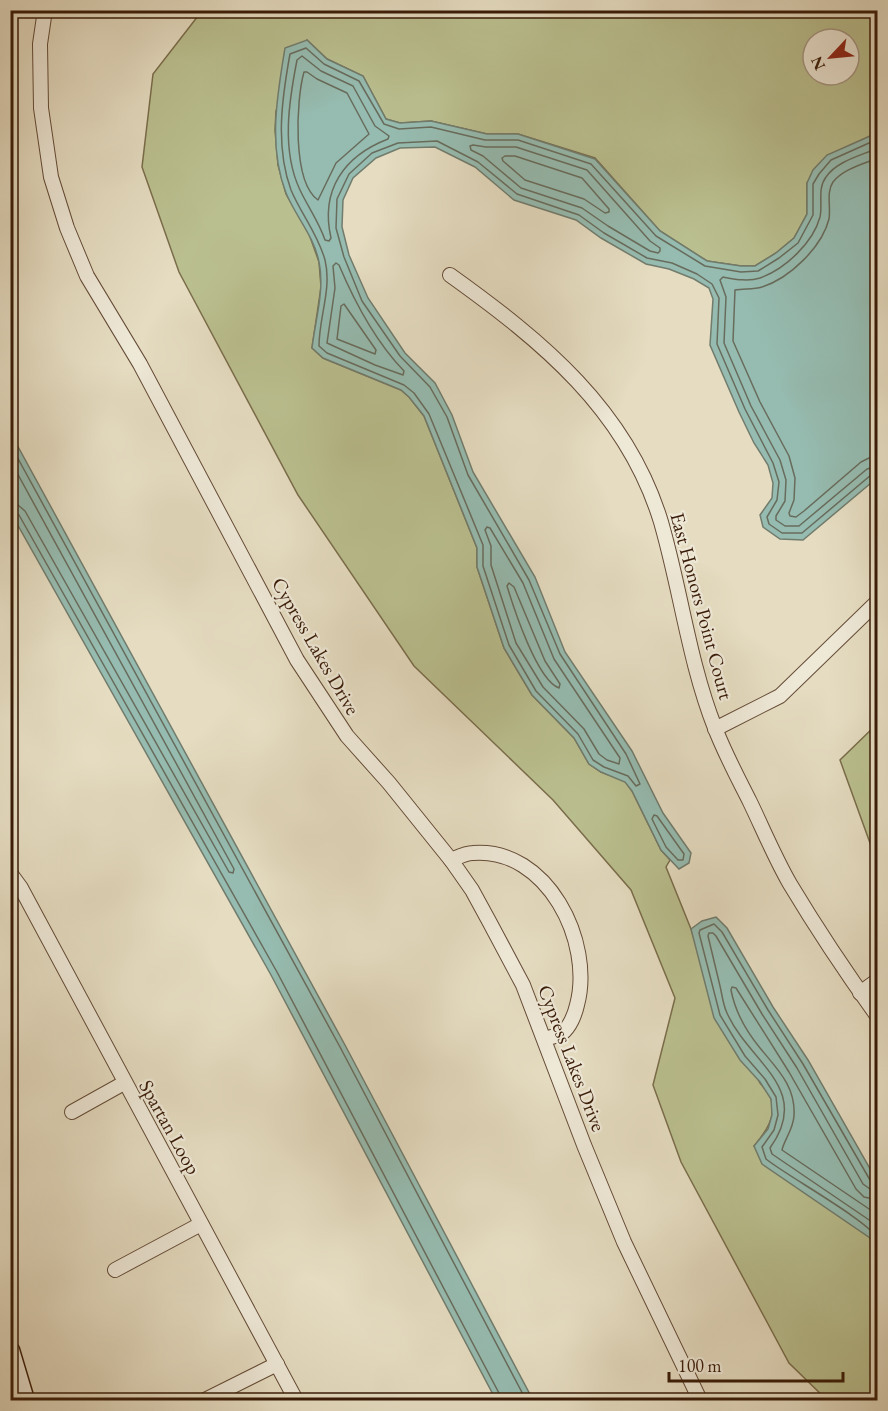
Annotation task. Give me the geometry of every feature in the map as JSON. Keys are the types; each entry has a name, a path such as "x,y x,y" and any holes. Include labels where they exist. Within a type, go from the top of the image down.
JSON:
{"street":[{"name":"Cypress Lakes Drive","path":"45,10 40,44 41,108 51,177 87,276 172,424 297,660 346,736 389,783 472,890 524,985 584,1145 624,1242 700,1401"},
{"name":"East Honors Point Court","path":"450,275 508,316 558,360 594,398 630,448 646,481 660,521 698,680 715,729 789,883 878,1017"},
{"path":"715,729 780,696 878,601"},
{"path":"451,860 471,853 493,853 513,860 537,876 557,900 572,926 579,951 582,988 574,1016 562,1033 545,1039"},
{"name":"Spartan Loop","path":"10,873 21,888 296,1401"},
{"path":"860,993 878,980"},
{"path":"72,1112 124,1083"},
{"path":"115,1270 201,1224"},
{"path":"10,1350 25,1401"},
{"path":"205,1401 277,1364"}],"green space":[{"path":"237,10 877,11 877,133 827,156 807,183 807,214 794,238 755,266 707,261 660,231 595,158 518,134 487,134 431,121 400,123 386,119 363,76 327,59 307,40 276,111 275,130 278,165 286,194 309,234 319,262 321,287 312,348 323,358 401,390 424,416 477,548 477,567 504,648 532,695 574,738 589,764 601,772 625,781 661,850 670,860 666,867 701,961 760,1083 771,1099 771,1118 766,1130 754,1146 871,1238 878,1254 877,1400 827,1400 789,1363 681,1162 653,1085 675,998 631,890 553,800 414,666 298,495 179,272 142,167 153,74 198,16"},
{"path":"877,724 877,857 840,760"}],"water":[{"path":"307,40 327,59 363,76 386,119 400,123 431,121 487,134 518,134 595,159 660,231 707,261 755,266 776,253 794,238 807,214 807,183 813,170 827,155 877,133 877,478 803,540 780,539 763,527 760,515 772,498 773,483 768,465 739,412 710,345 713,299 709,288 669,269 646,264 601,238 576,220 514,200 475,167 435,147 400,148 376,158 353,178 343,200 342,227 349,255 368,298 405,353 435,383 452,415 473,472 535,577 565,652 632,751 663,813 691,853 689,863 679,869 661,850 632,791 625,782 589,764 574,738 532,695 504,648 477,567 477,548 424,416 401,390 323,358 312,348 321,273 317,253 290,202 280,176 276,140 277,103 285,48"},
{"path":"10,432 345,1045 533,1400 496,1400 271,975 11,513"},
{"path":"716,917 727,928 773,1007 808,1060 877,1181 877,1254 870,1238 762,1164 754,1146 768,1129 772,1115 771,1099 760,1082 740,1060 714,1018 691,929 702,921"}]}
